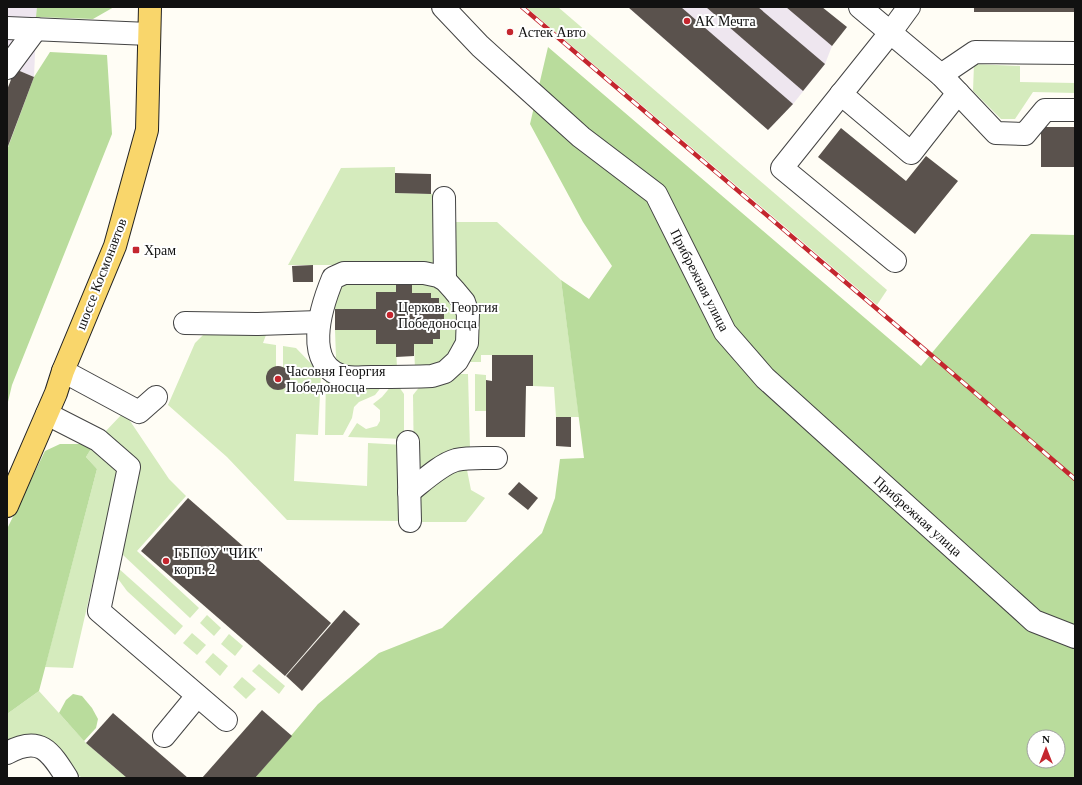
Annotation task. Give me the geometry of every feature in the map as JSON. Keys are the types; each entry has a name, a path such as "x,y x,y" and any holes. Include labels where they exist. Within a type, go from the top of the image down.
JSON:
{"main road":[{"name":"шоссе Космонавтов","path":"7,506 56,393 63,371 115,246 148,130 150,7"}],"street":[{"name":"Прибрежная улица","path":"443,7 480,46 581,137 656,194 725,332 765,378 1034,621 1075,637"},
{"path":"860,7 941,75 996,133 1025,134 1045,110 1075,110"},
{"path":"895,262 782,168 909,7"},
{"path":"7,28 149,34"},
{"path":"7,68 36,29"},
{"path":"941,75 975,52 1075,53"},
{"path":"841,94 911,153 958,93"},
{"path":"444,198 445,280"},
{"path":"344,273 424,273 438,276 445,280 464,302 468,314 467,343 458,361 445,372 432,376 347,377 332,371 324,364 319,354 319,322 333,278 344,273"},
{"path":"185,323 258,324 319,322"},
{"path":"63,371 139,412 156,397"},
{"path":"47,414 98,440 129,467 99,611 226,720"},
{"path":"408,442 410,521"},
{"path":"409,492 441,468 454,461 469,458 496,458"},
{"path":"164,736 197,696"},
{"path":"7,753 19,747 34,745 49,752 67,778"}],"shaded area":[{"path":"7,7 37,7 34,77 15,69 7,68"},
{"path":"628,7 822,7 832,46 825,64 793,104 768,130"}],"green space":[{"path":"37,7 114,7 93,19 36,17"},
{"path":"526,7 558,7 887,290 877,305"},
{"path":"548,47 921,366 1031,234 1075,235 1075,778 255,778 318,704 379,653 442,628 542,533 555,498 560,459 584,458 561,280 589,299 612,266 583,222 530,124"},
{"path":"50,52 107,55 112,134 12,385 7,406 7,150 34,77"},
{"path":"974,64 1020,66 1020,82 1075,83 1075,93 1033,92 1015,119 1001,119 973,91"},
{"path":"395,167 395,193 438,194 436,261 431,265 288,265 341,168"},
{"path":"450,222 497,222 561,280 579,417 556,417 554,387 533,386 533,355 481,355 481,362 463,362 452,272"},
{"path":"412,279 441,288 459,313 460,335 452,352 436,367 415,369 414,344 433,344 433,339 440,329 444,329 444,303 439,303 439,298 431,298 431,293 412,293"},
{"path":"338,283 396,283 396,292 377,292 376,309 335,309 335,289"},
{"path":"335,330 376,330 376,344 396,344 397,369 348,369 338,363 336,358"},
{"path":"204,334 266,335 263,343 276,345 276,367 270,371 267,378 269,385 276,390 285,388 288,385 290,378 287,371 283,368 283,346 296,348 321,374 318,435 296,434 294,481 367,486 368,443 404,445 404,521 287,520 227,457 168,405 195,343"},
{"path":"454,374 468,374 470,449 424,473 414,469 413,395 421,385"},
{"path":"475,374 486,375 486,411 475,411"},
{"path":"326,376 383,385 375,395 359,402 354,407 352,418 343,435 325,435"},
{"path":"397,384 404,394 404,439 348,437 357,423 366,429 377,426 380,421 380,410 373,404 382,397 392,385"},
{"path":"124,412 169,479 186,496 137,551 199,608 190,618 122,554 138,463 104,433"},
{"path":"60,444 94,444 86,457 97,469 39,691 7,714 7,529 45,451"},
{"path":"94,444 119,468 73,668 45,667 97,469 86,457"},
{"path":"463,466 467,470 471,490 485,498 466,522 415,522 415,501 427,486"},
{"path":"118,568 183,626 175,635 127,591 113,572"},
{"path":"207,615 221,628 214,636 200,623"},
{"path":"192,633 206,645 197,655 183,643"},
{"path":"229,634 243,646 235,656 221,644"},
{"path":"213,653 228,666 220,676 205,662"},
{"path":"259,664 285,686 279,694 252,671"},
{"path":"242,677 256,689 246,699 233,687"},
{"path":"39,691 86,743 127,778 83,778 7,744 7,714"},
{"path":"73,694 82,696 92,708 98,719 96,728 84,741 59,713 66,700"}],"building":[{"path":"628,7 681,7 793,104 768,130"},
{"path":"706,7 758,7 825,64 803,91"},
{"path":"786,7 822,7 847,27 832,46"},
{"path":"974,7 1075,7 1075,12 974,12"},
{"path":"15,69 34,77 7,149 7,90"},
{"path":"1041,127 1075,127 1075,167 1041,167"},
{"path":"841,128 906,181 926,156 958,181 915,234 818,157"},
{"path":"395,173 431,174 431,194 395,193"},
{"path":"313,265 313,282 293,282 292,266"},
{"name":"Церковь Георгия Победоносца","path":"396,283 412,283 412,293 431,293 431,298 439,298 439,303 444,303 444,329 440,329 440,339 433,339 433,344 414,344 414,356 396,357 396,344 376,344 376,330 335,330 335,309 376,309 376,292 396,292"},
{"path":"492,355 533,355 533,386 526,386 525,437 486,437 486,380 492,381"},
{"name":"Часовня Георгия Победоносца","path":"278,366 286,370 290,378 286,386 278,390 270,386 266,378 270,370"},
{"path":"556,417 571,417 571,447 556,446"},
{"path":"519,482 538,498 528,510 508,494"},
{"path":"188,498 331,623 285,676 141,551"},
{"path":"344,610 360,624 302,691 286,676"},
{"path":"262,710 292,736 255,778 202,778"},
{"path":"113,713 188,778 127,778 86,743"}],"railway":[{"path":"522,7 1075,479"}],"place":[{"name":"АК Мечта","path":"687,21"},
{"name":"Астек Авто","path":"510,32"},
{"name":"Храм","path":"136,250"},
{"name":"Церковь Георгия Победоносца","path":"390,315"},
{"name":"Часовня Георгия Победоносца","path":"278,379"},
{"name":"ГБПОУ \"ЧИК\" корп. 2","path":"166,561"}]}
